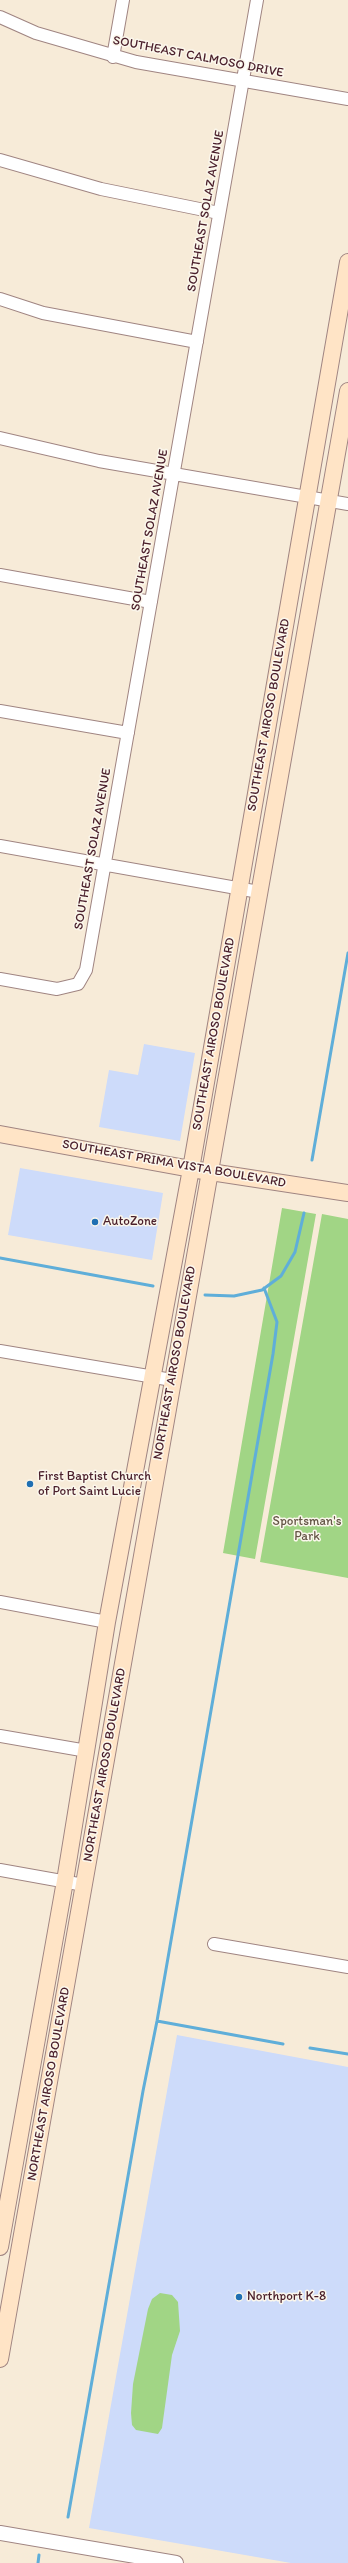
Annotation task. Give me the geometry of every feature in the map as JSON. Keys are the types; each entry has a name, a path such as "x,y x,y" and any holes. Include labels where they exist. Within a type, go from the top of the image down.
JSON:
{"main road":[{"name":"SOUTHEAST AIROSO BOULEVARD","path":"191,1168 238,887 307,496 344,310 348,262"},
{"name":"SOUTHEAST AIROSO BOULEVARD","path":"209,1172 348,391"},
{"path":"273,689 295,692"},
{"name":"SOUTHEAST PRIMA VISTA BOULEVARD","path":"0,1134 209,1172 348,1194"},
{"name":"NORTHEAST AIROSO BOULEVARD","path":"0,2247 65,1881 107,1622 191,1168"},
{"name":"NORTHEAST AIROSO BOULEVARD","path":"0,2359 209,1172"}],"street":[{"path":"113,56 123,0"},
{"name":"SOUTHEAST SOLAZ AVENUE","path":"0,979 57,989 78,984 86,970 257,0"},
{"name":"SOUTHEAST CALMOSO DRIVE","path":"0,17 36,33 113,56 348,99"},
{"path":"0,160 101,189 219,213"},
{"path":"0,299 43,313 197,342"},
{"path":"0,438 37,448 174,475 348,504"},
{"path":"0,575 151,602"},
{"path":"0,711 128,733"},
{"path":"0,846 104,866 238,887 259,892"},
{"path":"0,1351 172,1380"},
{"path":"0,1602 107,1622"},
{"path":"0,1736 87,1751"},
{"path":"0,1870 84,1885"},
{"path":"214,1944 348,1967"},
{"path":"0,2533 148,2561 176,2563"}],"shaded area":[{"path":"144,1044 195,1053 180,1141 99,1127 109,1070 138,1075"},
{"path":"20,1168 163,1193 152,1260 8,1235"},
{"name":"Northport K-8","path":"177,2035 348,2067 348,2563 291,2563 89,2528"}],"green space":[{"path":"282,1208 316,1214 255,1559 223,1553"},
{"name":"Sportsman's Park","path":"322,1214 348,1219 348,1578 260,1562"},
{"path":"160,2293 172,2295 178,2302 180,2331 172,2355 162,2428 158,2434 136,2430 132,2425 131,2413 133,2384 148,2309 152,2299"}],"waterway":[{"path":"312,1160 348,953"},
{"path":"205,1295 234,1296 262,1290 281,1276 295,1252 304,1213"},
{"path":"0,1258 153,1286"},
{"path":"68,2517 143,2091 157,2021 273,1354 277,1322 264,1288"},
{"path":"157,2021 283,2044"},
{"path":"310,2048 348,2054"},
{"path":"38,2563 39,2555"}],"place":[{"name":"AutoZone","path":"95,1222"},
{"name":"First Baptist Church of Port Saint Lucie","path":"30,1484"},
{"name":"Northport K-8","path":"239,2297"}]}
